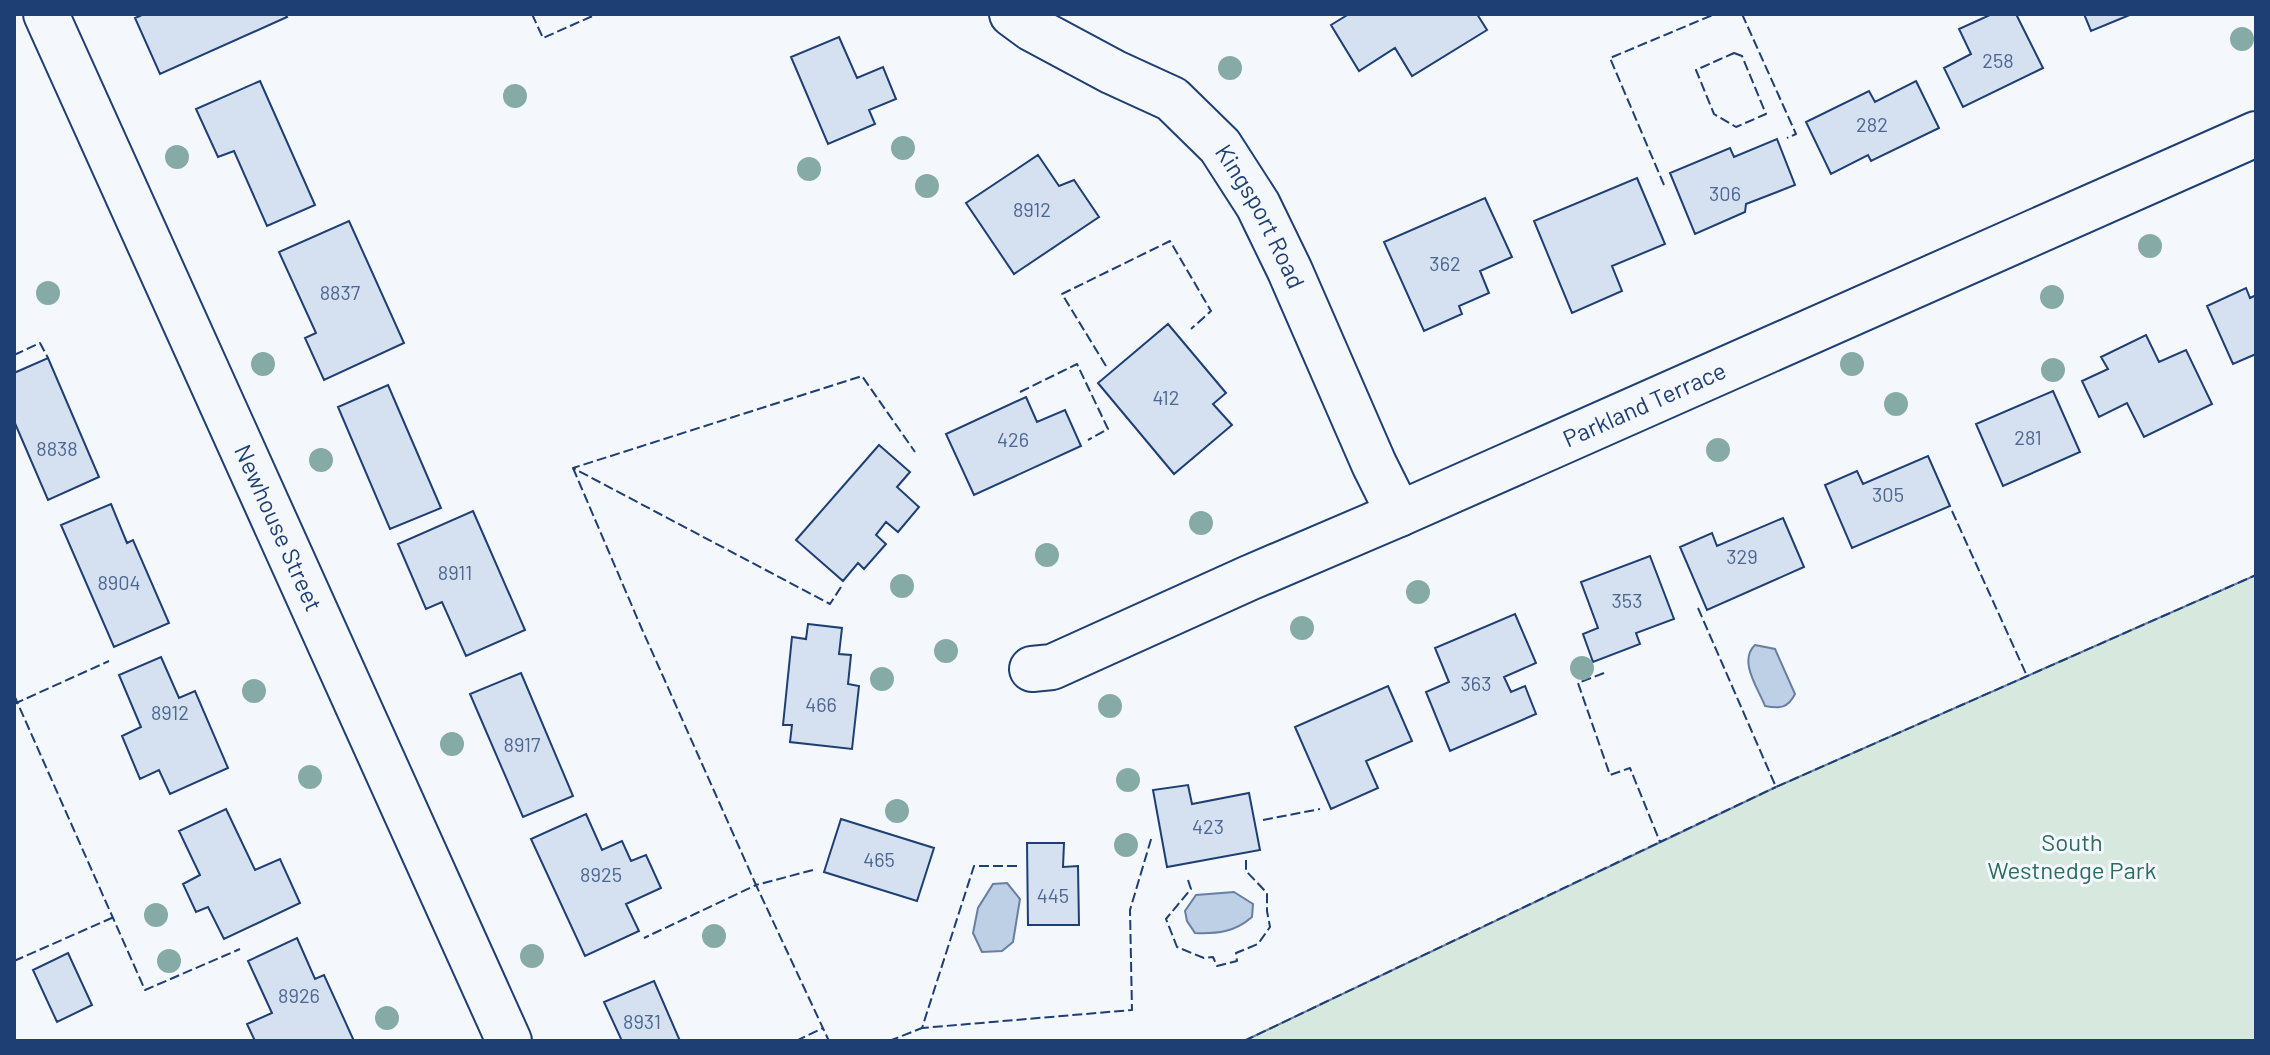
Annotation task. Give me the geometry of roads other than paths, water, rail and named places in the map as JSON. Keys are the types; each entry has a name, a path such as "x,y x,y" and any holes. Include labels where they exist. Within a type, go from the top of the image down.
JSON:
{"street":[{"name":"Newhouse Street","path":"46,14 509,1041"},
{"name":"Kingsport Road","path":"1012,14 1031,28 1113,72 1172,99 1220,146 1258,205 1399,514"},
{"name":"Parkland Terrace","path":"1032,669 1052,667 2256,134"}],"water":[{"path":"1755,645 1775,649 1795,694 1786,705 1765,706 1749,667 1750,651"},
{"path":"1007,883 1020,899 1013,942 1002,951 982,952 973,933 978,908 993,884"},
{"path":"1234,892 1253,904 1252,917 1225,931 1195,933 1185,911 1196,895"}],"park label":[{"name":"South Westnedge Park","path":"2072,857"}]}
